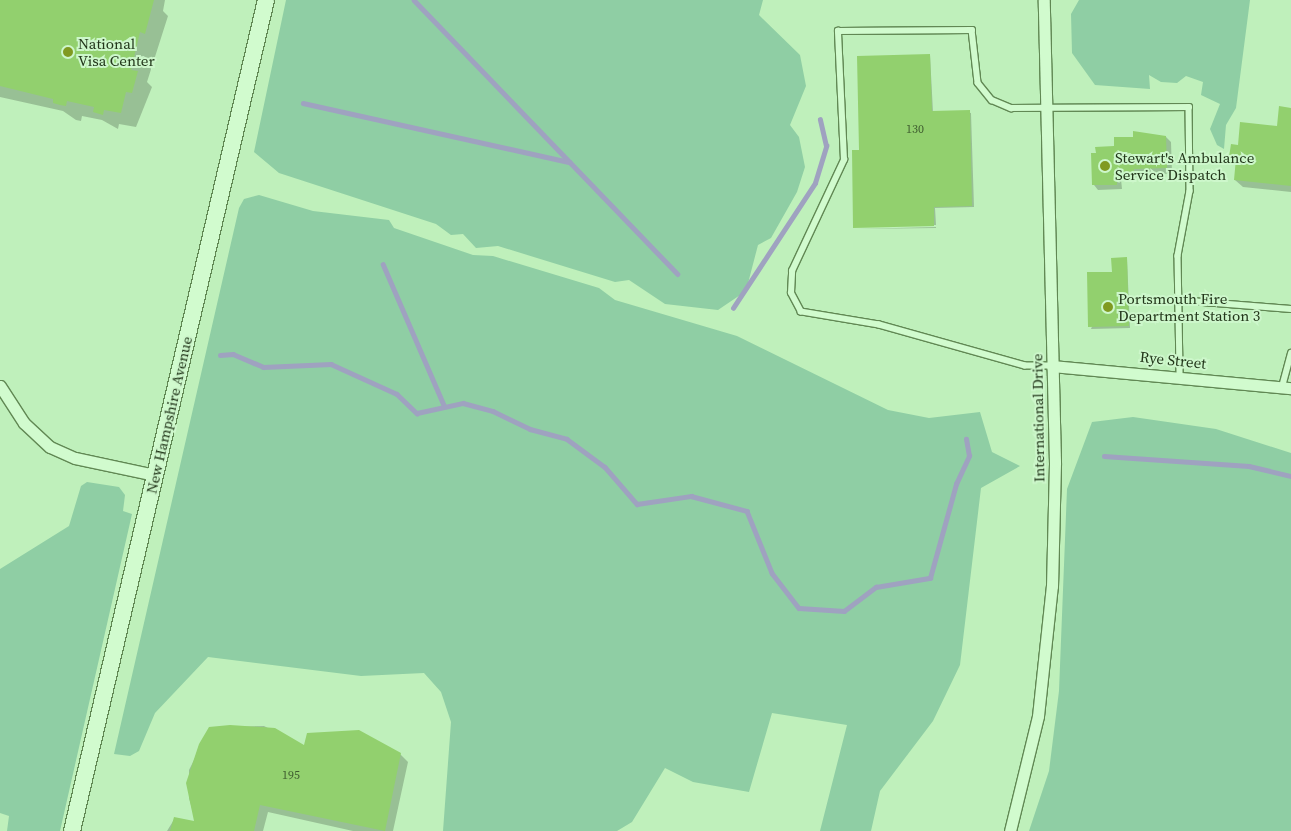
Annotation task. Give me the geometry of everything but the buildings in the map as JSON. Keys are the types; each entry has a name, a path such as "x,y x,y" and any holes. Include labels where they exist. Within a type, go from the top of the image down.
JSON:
{"street":[{"name":"New Hampshire Avenue","path":"72,831 266,0"},
{"name":"International Drive","path":"1010,831 1038,716 1050,619 1055,462 1044,0"},
{"name":"Rye Street","path":"1052,366 1180,376 1286,388"},
{"path":"0,386 24,423 50,447 75,458 154,475"}],"lane":[{"path":"1052,366 1025,366 879,325 825,319 800,312 791,293 792,272 844,160 838,31 972,30 975,73 984,92 1011,108 1189,107 1190,191 1180,240 1178,300 1180,376"},
{"path":"1178,300 1291,309"},
{"path":"1286,388 1291,353"}],"green space":[{"path":"286,0 763,0 759,15 800,55 806,86 790,125 799,137 805,167 797,192 771,238 758,245 746,291 718,310 665,304 629,280 615,282 498,246 476,248 463,234 451,235 436,224 279,173 254,152"},
{"path":"1079,0 1250,0 1236,108 1226,125 1224,149 1217,145 1210,129 1220,104 1201,95 1203,82 1186,76 1177,83 1161,82 1149,75 1150,89 1095,85 1072,53 1071,14"},
{"path":"259,195 313,211 389,220 394,228 473,255 493,256 599,288 615,300 737,336 888,410 929,418 980,412 992,452 1020,466 981,488 960,665 933,721 880,791 871,831 820,831 847,725 772,713 749,792 693,782 665,768 632,822 617,831 443,831 451,722 441,692 424,673 361,676 208,657 155,713 139,751 130,756 114,754 239,208 244,199"},
{"path":"1133,417 1216,429 1291,453 1291,831 1029,831 1049,771 1059,691 1067,489 1092,422"},
{"path":"87,482 119,487 125,495 123,511 132,514 60,831 7,831 9,816 0,813 0,569 69,526 81,486"}],"waterway":[{"path":"414,0 678,274"},
{"path":"303,103 570,162"},
{"path":"733,308 815,183 826,146 820,120"},
{"path":"383,264 444,405"},
{"path":"220,355 233,354 263,367 331,364 397,394 417,413 463,403 493,411 530,429 567,439 605,467 637,504 691,496 747,511 772,573 799,608 844,611 876,587 930,578 956,484 969,456 966,439"},
{"path":"1104,456 1249,466 1291,476"}],"place":[{"name":"National Visa Center","path":"68,52"},
{"name":"Stewart's Ambulance Service Dispatch","path":"1105,166"},
{"name":"Portsmouth Fire Department Station 3","path":"1108,307"}]}
